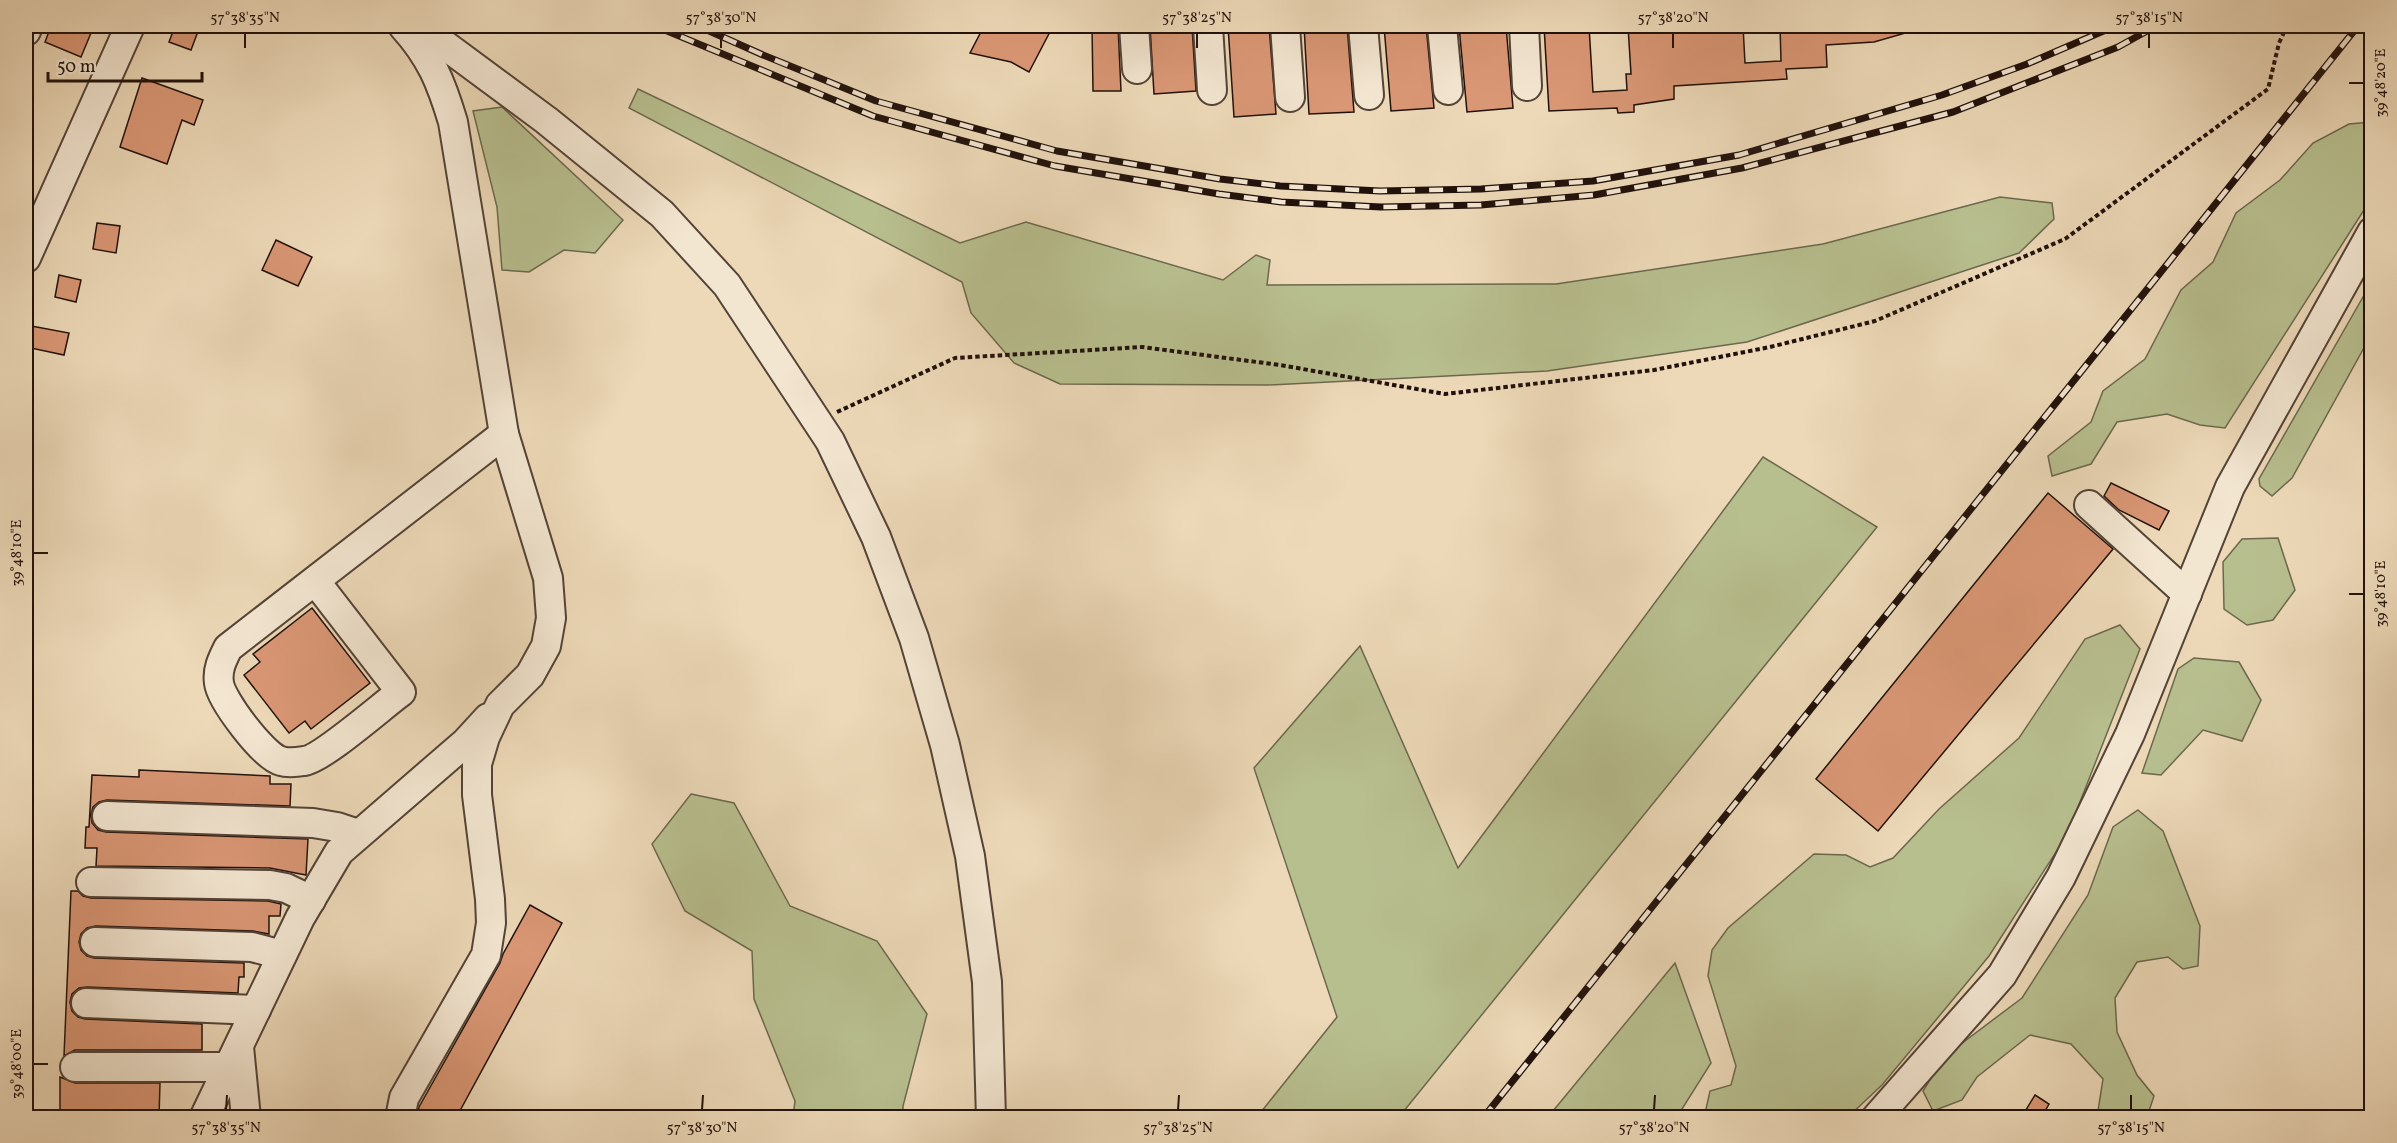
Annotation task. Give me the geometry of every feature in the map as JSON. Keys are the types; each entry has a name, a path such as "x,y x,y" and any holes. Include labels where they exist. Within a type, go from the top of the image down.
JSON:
{"street":[{"path":"26,31 28,26"},
{"path":"26,258 130,26"},
{"path":"204,1118 282,955 339,852 466,742 530,675 546,646 551,618 548,578 504,434 453,122 441,82 417,42 403,26"},
{"path":"419,26 546,120 662,214 727,285 830,441 876,537 914,638 945,745 970,855 987,982 991,1118"},
{"path":"1134,26 1137,69"},
{"path":"1208,26 1212,90"},
{"path":"1285,26 1290,97"},
{"path":"1363,26 1369,95"},
{"path":"1442,26 1448,90"},
{"path":"1524,26 1527,86"},
{"path":"1876,1118 2002,975 2061,877 2130,734 2230,488 2372,232"},
{"path":"316,582 401,692 322,753 306,761 280,761 267,754 225,700 219,685 218,668 228,648 504,434"},
{"path":"2089,505 2187,594"},
{"path":"400,1118 404,1098 486,955 491,923 490,899 477,795 477,764 485,738 500,705"},
{"path":"108,816 313,824 337,827 358,834"},
{"path":"91,882 270,885 286,888 311,900"},
{"path":"95,942 252,947 282,955"},
{"path":"86,1003 256,1010"},
{"path":"75,1067 234,1056"},
{"path":"234,1056 246,1118"}],"path":[{"path":"817,422 955,358 1142,347 1280,365 1445,394 1654,370 1770,347 1875,321 2065,239 2268,89 2279,43 2287,26"}],"green space":[{"path":"638,89 960,243 1026,222 1223,280 1256,255 1270,260 1267,285 1556,284 1823,244 2000,197 2052,203 2054,219 2019,253 1747,342 1547,371 1268,385 1060,384 1014,363 971,313 962,282 629,108"},
{"path":"502,107 623,220 595,253 564,250 529,272 502,270 497,207 473,111"},
{"path":"2371,122 2371,199 2225,428 2200,425 2167,414 2117,422 2091,464 2052,476 2048,456 2091,422 2103,391 2145,359 2181,290 2213,262 2236,213 2280,180 2313,143 2349,124"},
{"path":"2371,283 2371,335 2292,478 2272,496 2260,486 2259,479"},
{"path":"1763,457 1877,527 1399,1117 1257,1117 1337,1017 1254,768 1360,646 1458,868"},
{"path":"2278,538 2295,590 2273,620 2247,625 2224,609 2223,562 2242,539"},
{"path":"2120,625 2140,649 2067,835 1989,956 1882,1085 1848,1117 1704,1118 1710,1091 1731,1085 1736,1066 1708,976 1712,950 1728,928 1814,854 1846,855 1870,867 1893,858 1939,809 2019,738 2085,639"},
{"path":"2194,658 2239,662 2261,700 2242,741 2203,730 2161,775 2142,773 2178,669"},
{"path":"691,794 734,803 790,906 877,941 927,1014 903,1106 903,1117 793,1117 795,1101 754,999 752,951 685,911 652,844"},
{"path":"2138,810 2163,831 2200,926 2198,966 2183,969 2168,957 2137,962 2115,998 2117,1032 2137,1075 2154,1096 2147,1117 2097,1117 2103,1079 2071,1044 2030,1035 1977,1077 1962,1100 1933,1111 1923,1091 1945,1056 2022,998 2088,895 2113,827"},
{"path":"1675,963 1711,1063 1677,1117 1548,1117"}],"building":[{"path":"51,26 86,26 84,30 91,33 81,57 45,42"},
{"path":"175,26 200,26 191,50 169,42"},
{"path":"984,26 1053,26 1029,72 1011,62 970,53"},
{"path":"1092,26 1118,26 1121,91 1093,91"},
{"path":"1150,26 1192,26 1196,91 1154,94"},
{"path":"1228,26 1269,26 1276,114 1234,117"},
{"path":"1304,26 1347,26 1354,112 1309,114"},
{"path":"1384,26 1426,26 1434,108 1391,111"},
{"path":"1459,26 1506,26 1513,108 1467,112"},
{"path":"1544,26 1589,26 1593,92 1627,90 1626,74 1631,74 1628,26 1743,26 1745,63 1781,61 1780,26 1916,26 1916,30 1874,42 1826,45 1827,67 1786,69 1787,79 1674,86 1674,99 1634,105 1634,112 1618,113 1617,108 1549,111"},
{"path":"142,78 203,100 194,125 182,120 167,164 120,147"},
{"path":"97,223 120,226 116,253 93,249"},
{"path":"276,240 312,257 298,286 262,270"},
{"path":"59,275 81,280 76,302 55,297"},
{"path":"26,325 69,333 64,355 26,347"},
{"path":"2111,483 2169,511 2159,530 2119,510 2104,496"},
{"path":"2048,493 2113,549 1878,831 1816,779"},
{"path":"312,608 370,683 311,729 305,721 289,733 244,675 260,662 253,654"},
{"path":"139,770 270,776 270,784 291,784 290,806 107,800 93,807 92,823 98,830 308,839 306,875 270,868 96,866 97,848 85,848 86,827 89,827 92,775 139,777"},
{"path":"71,891 78,891 83,896 91,898 268,901 281,904 280,916 269,916 269,934 253,931 96,926 87,928 81,934 79,942 81,950 87,956 244,963 244,977 239,977 238,993 79,988 72,994 70,1002 72,1011 78,1017 202,1024 202,1050 75,1050 64,1056"},
{"path":"530,905 562,923 456,1118 417,1118 419,1107"},
{"path":"60,1077 75,1083 160,1083 159,1117 60,1116"},
{"path":"2035,1095 2049,1104 2041,1118 2021,1118"}],"railway":[{"path":"655,26 873,116 1055,166 1219,194 1281,202 1381,207 1481,205 1594,195 1742,168 1953,112 2118,47 2156,26"},
{"path":"698,26 876,101 1057,151 1220,179 1280,186 1380,191 1481,189 1593,181 1739,155 1942,95 2027,64 2115,26"},
{"path":"1483,1118 2358,26"}]}
